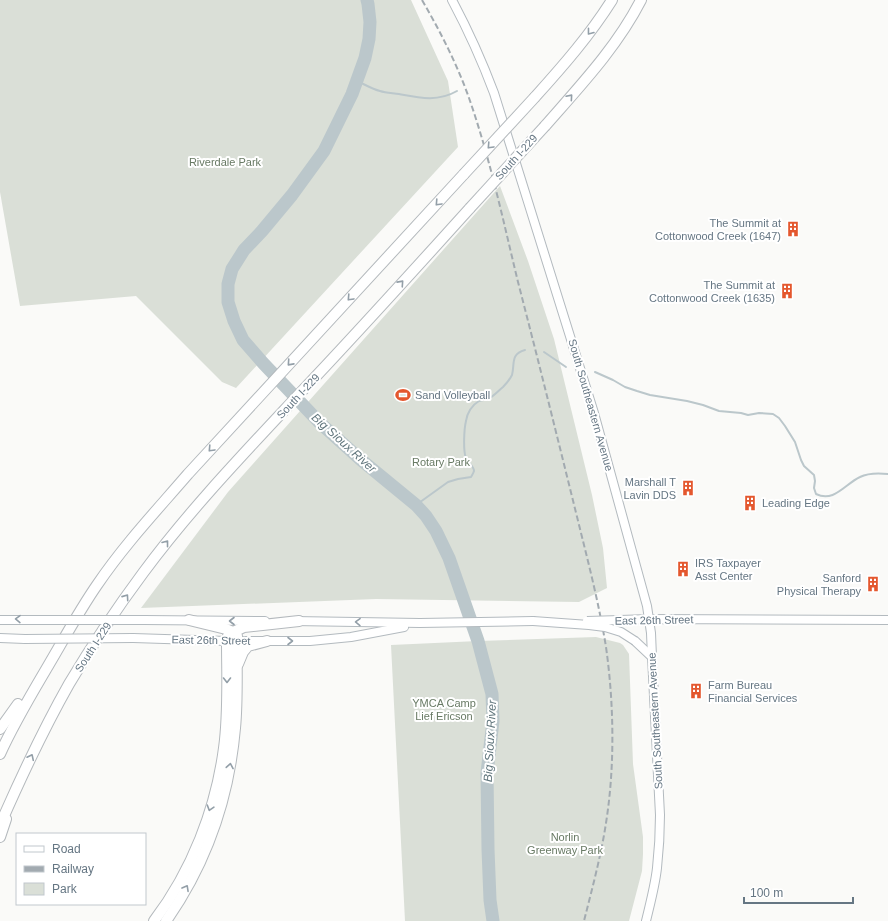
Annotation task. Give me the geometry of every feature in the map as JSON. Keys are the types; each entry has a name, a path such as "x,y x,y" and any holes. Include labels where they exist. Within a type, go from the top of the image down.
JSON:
{"highway":[{"path":"0,754 18,716 105,573 159,507 535,97 588,36 612,0"},
{"name":"South I-229","path":"0,825 14,792 47,725 70,683 142,574 183,522 258,438 337,354 545,126 608,52 630,20 641,0"},
{"path":"189,620 232,638"},
{"path":"154,921 174,891 194,853 216,788 226,729 227,692 232,638 244,627 299,621"},
{"path":"232,638 237,672"},
{"path":"166,921 198,866 206,849 221,806 231,764 235,727 238,664 243,652 248,646 267,641"},
{"path":"0,729 51,661"},
{"path":"0,837 14,792"}],"main road":[{"name":"South Southeastern Avenue","path":"452,0 473,41 494,93 594,413 644,593 651,633 660,814 659,852 655,880 646,921"},
{"name":"East 26th Street","path":"0,620 299,621 420,624 620,620 888,620"},
{"path":"533,621 605,627 621,632 635,641 652,656"},
{"name":"East 26th Street","path":"0,638 232,638 267,641 310,641 345,637 420,624"}],"green space":[{"name":"Riverdale Park","path":"0,0 411,0 448,81 458,147 236,388 222,382 136,296 20,306 0,192"},
{"name":"Rotary Park","path":"500,186 528,261 554,339 592,495 603,548 607,588 579,602 376,599 141,608 228,492"},
{"name":"Norlin Greenway Park","path":"596,637 620,643 629,654 633,764 643,837 643,854 642,871 629,921 405,921 391,645"}],"waterway":[{"name":"Big Sioux River","path":"367,0 370,22 369,39 365,58 352,94 324,151 292,195 244,250 232,269 228,284 228,302 234,321 243,340 320,423 360,459 416,505 426,516 436,531 449,558 478,641 492,694 493,721 487,773 490,900 493,921"},
{"path":"357,81 382,92 422,98 443,97 457,91"},
{"path":"416,505 448,482 471,477 474,469 466,458 464,445 467,415 476,403 490,398 509,380 512,375 515,357 517,354 525,350"},
{"path":"544,352 566,367"},
{"path":"595,372 625,387 650,395 687,401 719,411 748,415 759,413 773,414 779,418 795,442 804,466 814,475 814,488 816,494 828,496 839,492 863,476 881,473 888,474"}],"railway":[{"path":"422,0 454,60 477,121 496,189 604,633 611,691 611,779 604,835 584,921"}],"place":[{"name":"The Summit at Cottonwood Creek (1647)","path":"793,229"},
{"name":"The Summit at Cottonwood Creek (1635)","path":"787,291"},
{"name":"Sand Volleyball","path":"403,395"},
{"name":"Marshall T Lavin DDS","path":"688,488"},
{"name":"Leading Edge","path":"750,503"},
{"name":"IRS Taxpayer Asst Center","path":"683,569"},
{"name":"Sanford Physical Therapy","path":"873,584"},
{"name":"Farm Bureau Financial Services","path":"696,691"}],"park label":[{"name":"YMCA Camp Lief Ericson","path":"444,709"}]}
